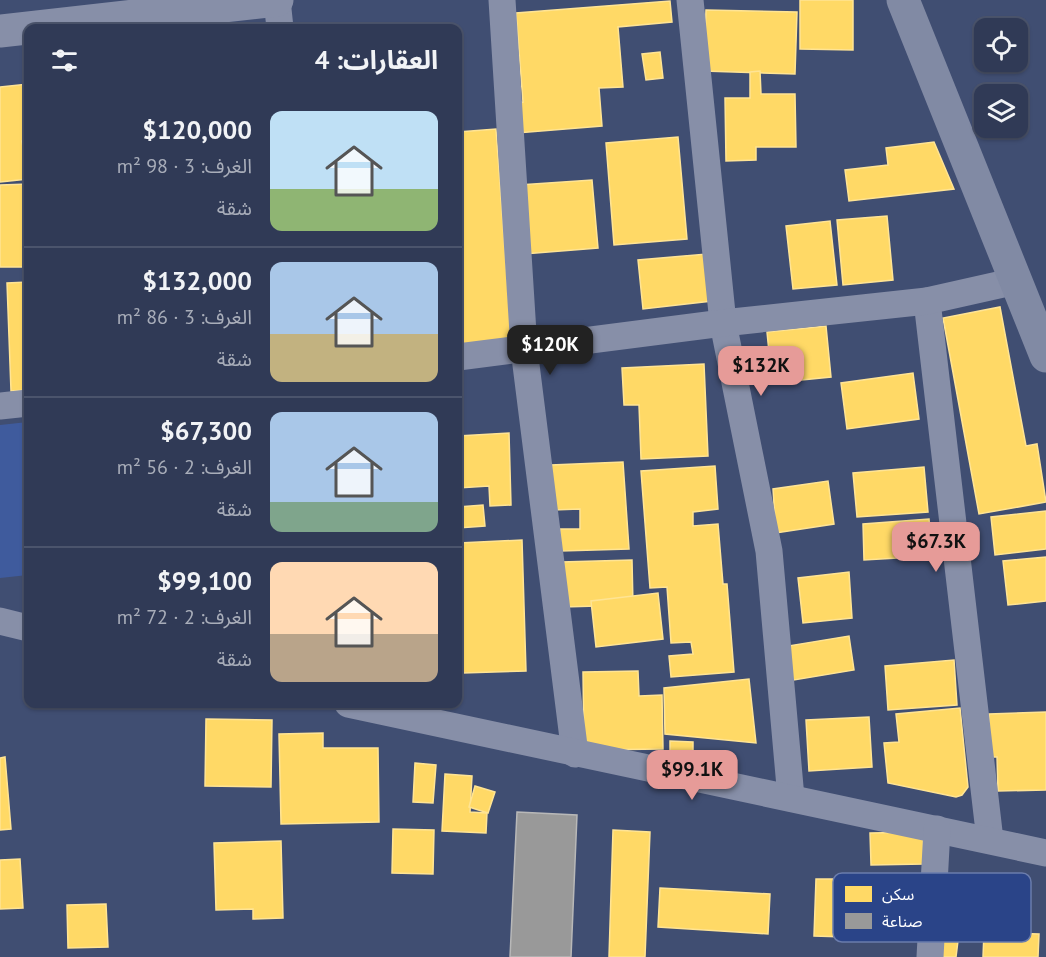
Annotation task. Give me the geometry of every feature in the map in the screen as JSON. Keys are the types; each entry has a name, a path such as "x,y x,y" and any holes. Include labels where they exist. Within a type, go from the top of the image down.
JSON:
{"main road":[{"path":"903,0 1046,356"}],"street":[{"path":"92,24 277,0 280,24"},
{"path":"502,0 524,350 575,754"},
{"path":"690,0 723,323 769,551 791,798"},
{"path":"0,31 24,29"},
{"path":"462,357 723,323 927,301 1016,281"},
{"path":"927,301 990,840"},
{"path":"0,406 24,403"},
{"path":"0,621 24,627"},
{"path":"366,708 1046,853"},
{"path":"935,873 937,829"},
{"path":"930,957 931,942"}],"shaded area":[{"path":"24,422 24,575 0,578 0,425"}],"building: سكن":[{"path":"800,0 853,0 853,50 800,49"},
{"path":"670,1 672,22 618,27 623,87 599,88 602,126 517,133 514,103 523,102 516,13"},
{"path":"706,10 797,12 795,74 704,71"},
{"path":"660,52 663,78 646,80 642,54"},
{"path":"760,71 761,94 795,94 796,147 756,147 756,160 726,161 725,98 750,98 750,72"},
{"path":"24,84 24,141 22,141 24,179 0,182 0,87"},
{"path":"496,129 512,347 462,351 462,132"},
{"path":"678,137 687,239 614,245 606,143"},
{"path":"934,142 954,189 849,201 845,170 888,165 886,148"},
{"path":"592,180 598,248 524,254 519,185"},
{"path":"24,184 24,267 0,267 0,185"},
{"path":"887,216 893,280 843,285 837,220"},
{"path":"830,221 837,285 793,289 786,226"},
{"path":"707,254 712,301 643,309 638,260"},
{"path":"24,282 24,390 11,391 7,283"},
{"path":"1000,307 1026,446 1037,444 1046,502 979,514 943,318"},
{"path":"826,326 831,377 772,383 767,332"},
{"path":"704,364 708,456 641,459 639,405 624,405 622,368"},
{"path":"913,373 919,419 847,429 841,383"},
{"path":"509,433 511,505 490,506 489,486 462,488 462,436"},
{"path":"623,462 629,549 561,551 560,529 580,529 580,509 553,510 551,465"},
{"path":"715,466 718,509 693,512 693,526 718,524 723,584 727,584 734,672 671,677 669,656 693,654 691,642 671,643 667,587 650,588 641,471"},
{"path":"924,467 928,512 857,517 853,473"},
{"path":"828,481 834,524 776,533 773,489"},
{"path":"483,505 485,526 462,528 462,507"},
{"path":"1046,511 1046,549 995,555 991,517"},
{"path":"929,519 932,556 864,560 863,524"},
{"path":"522,540 526,671 463,673 462,543"},
{"path":"1046,557 1046,601 1008,605 1003,561"},
{"path":"632,560 633,605 563,607 561,562"},
{"path":"849,572 852,618 803,623 798,578"},
{"path":"658,593 663,639 596,647 591,601"},
{"path":"849,636 854,670 788,681 782,647"},
{"path":"954,660 957,705 888,710 885,666"},
{"path":"638,671 639,696 662,695 663,749 584,750 583,672"},
{"path":"749,679 756,743 665,734 664,688"},
{"path":"960,708 968,787 962,795 956,797 888,783 884,743 899,742 896,714"},
{"path":"1046,712 1046,790 998,791 997,757 990,757 989,714"},
{"path":"869,717 872,767 809,771 806,720"},
{"path":"206,719 272,720 271,787 205,786"},
{"path":"323,733 323,748 378,748 379,822 281,824 279,734"},
{"path":"670,741 693,742 693,768 670,768"},
{"path":"5,757 11,829 0,830 0,758"},
{"path":"415,763 436,765 433,803 413,802"},
{"path":"445,774 472,776 470,812 487,813 486,833 442,831"},
{"path":"475,786 495,792 488,813 469,807"},
{"path":"393,829 434,830 433,874 392,873"},
{"path":"613,830 650,832 645,957 609,957"},
{"path":"923,832 924,864 871,865 870,833"},
{"path":"281,841 283,918 253,919 253,909 216,910 214,843"},
{"path":"20,859 23,908 0,909 0,860"},
{"path":"816,879 833,879 833,937 814,936"},
{"path":"660,888 770,894 768,934 658,927"},
{"path":"106,904 108,947 68,948 67,905"},
{"path":"1031,934 1039,934 1038,957 983,957 984,942 1031,942"},
{"path":"935,942 958,942 956,957 933,957"}],"building: صناعة":[{"path":"517,812 577,815 571,957 510,957"}]}
